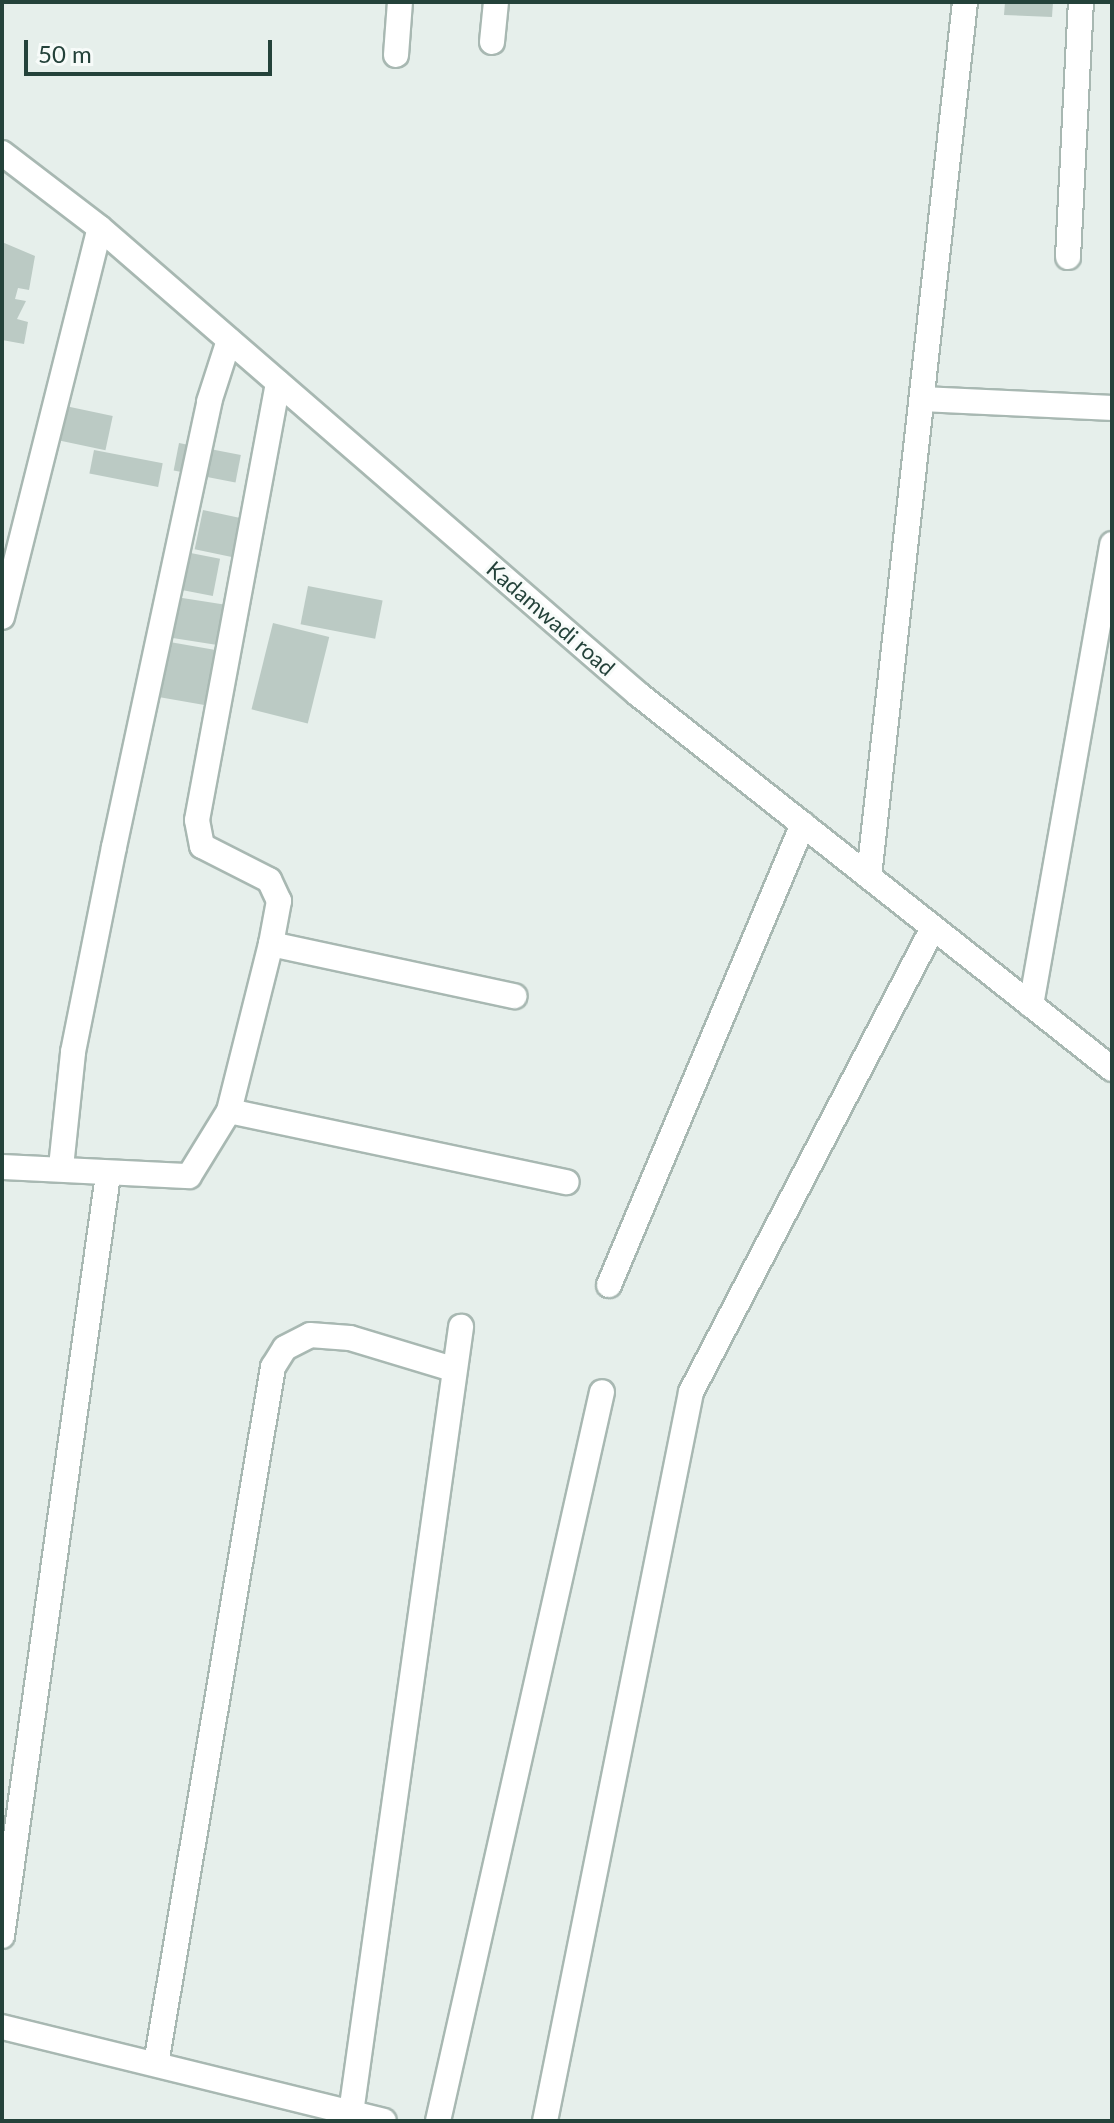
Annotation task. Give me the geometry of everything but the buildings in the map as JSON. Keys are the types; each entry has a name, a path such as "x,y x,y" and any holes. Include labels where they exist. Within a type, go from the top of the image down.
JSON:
{"street":[{"path":"396,55 400,2"},
{"path":"492,42 496,2"},
{"path":"869,876 965,2"},
{"path":"1068,257 1081,2"},
{"name":"Kadamwadi road","path":"2,153 100,228 638,694 1112,1069"},
{"path":"2,617 100,228"},
{"path":"61,1167 73,1052 114,847 209,402 229,340"},
{"path":"2,1167 61,1167 108,1175 189,1176 229,1111 279,901 269,880 202,846 197,820 278,382"},
{"path":"923,399 1112,408"},
{"path":"1031,1005 1112,544"},
{"path":"609,1285 803,824"},
{"path":"545,2121 691,1392 933,928"},
{"path":"271,944 514,996"},
{"path":"229,1111 567,1182"},
{"path":"2,1936 108,1175"},
{"path":"351,2113 461,1327"},
{"path":"156,2064 273,1367 285,1348 310,1335 350,1338 453,1369"},
{"path":"438,2121 602,1392"},
{"path":"2,2027 384,2121"}]}
